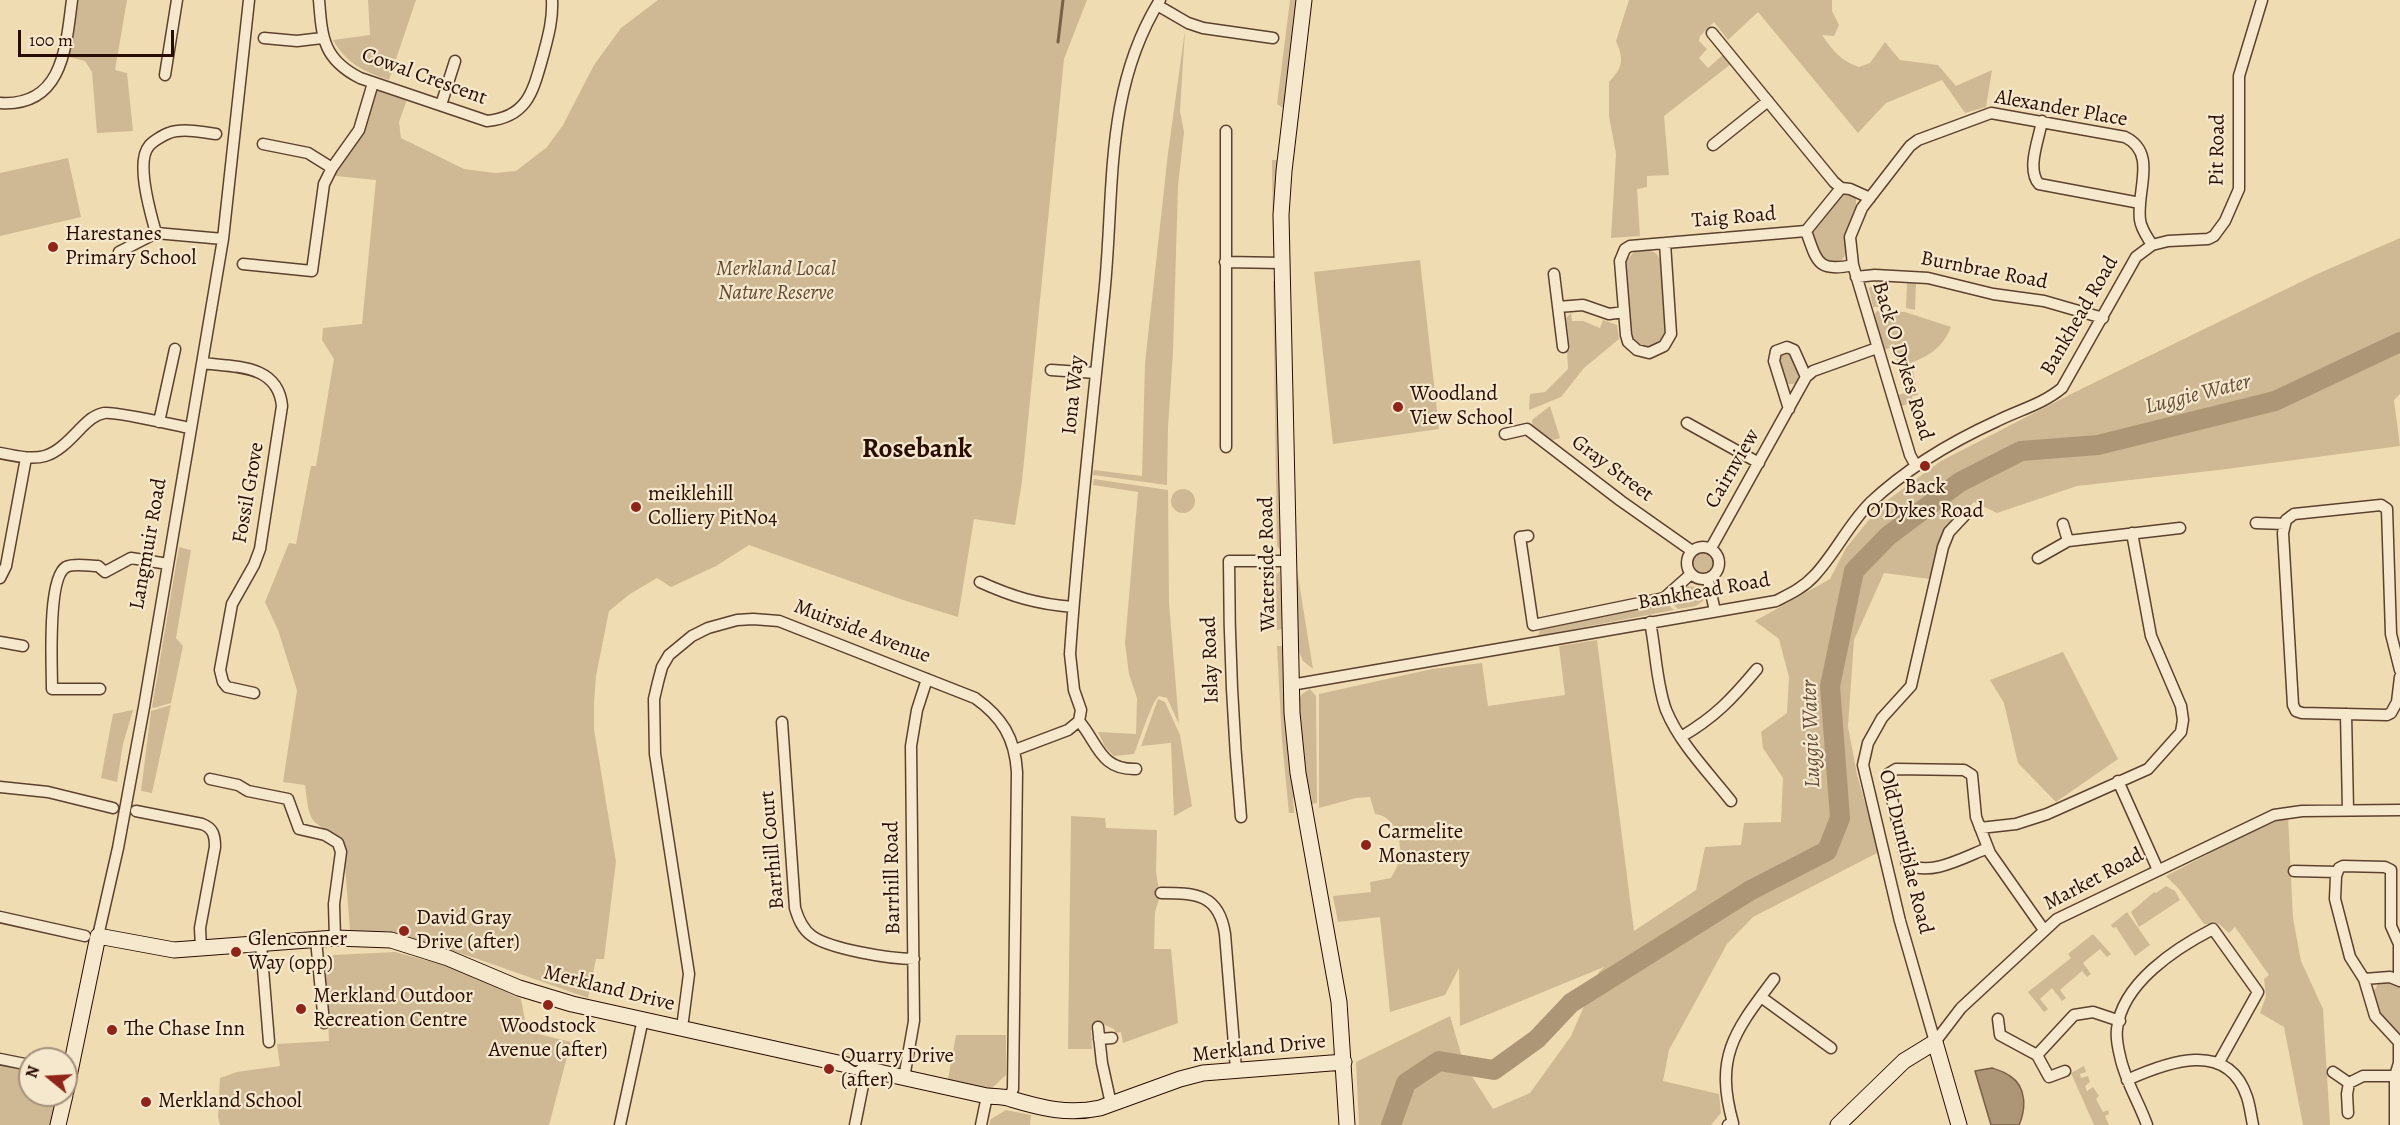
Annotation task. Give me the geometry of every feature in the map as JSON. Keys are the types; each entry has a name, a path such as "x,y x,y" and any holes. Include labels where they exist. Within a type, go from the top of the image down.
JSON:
{"street":[{"path":"0,103 14,104 35,97 53,79 65,56 72,0"},
{"path":"165,75 177,0"},
{"name":"Langmuir Road","path":"72,1047 92,936 117,848 202,363 222,239 249,0"},
{"name":"Cowal Crescent","path":"319,0 322,38 337,62 352,74 487,121 507,117 530,98 551,24 552,0"},
{"name":"Waterside Road","path":"1305,0 1284,171 1282,263 1291,685 1298,773 1339,1002 1347,1125"},
{"name":"Pit Road","path":"2152,245 2208,239 2220,230 2231,210 2239,189 2239,76 2262,0"},
{"path":"1159,2 1188,23 1203,28 1273,38"},
{"name":"Iona Way","path":"1136,769 1118,768 1105,759 1079,721 1081,710 1074,690 1070,654 1105,290 1117,113 1136,46 1159,2"},
{"path":"1712,33 1841,188 1850,189 1870,198"},
{"path":"264,38 297,41 322,38"},
{"path":"441,105 455,62"},
{"path":"243,264 312,272 324,184 332,168 359,130 373,83"},
{"path":"1713,145 1768,101"},
{"name":"Alexander Place","path":"1853,265 1850,237 1857,217 1910,146 1918,140 1986,113 1997,113 2125,137 2133,141 2144,160 2140,203 2142,227 2152,245"},
{"path":"2042,122 2033,170 2034,179 2039,184 2140,203"},
{"path":"156,234 145,188 144,158 148,146 169,133 185,131 216,134"},
{"path":"1226,131 1226,447"},
{"path":"262,144 308,153 332,168"},
{"name":"Taig Road","path":"1665,243 1671,327 1668,340 1656,351 1649,353 1637,350 1628,342 1620,261 1624,249 1630,246 1665,243 1806,231 1841,188"},
{"name":"Taig Road","path":"1806,231 1816,259 1821,265 1832,269 1853,265"},
{"path":"119,252 156,234 222,239"},
{"name":"Bankhead Road","path":"1291,685 1776,601 1796,591 1816,575 1857,518 1870,504 1917,466 1950,444 2054,395 2062,388 2071,376 2136,257 2152,245"},
{"path":"1225,262 1282,263"},
{"name":"Back O Dykes Road","path":"1853,265 1910,455 1917,466"},
{"path":"1554,274 1563,347"},
{"name":"Burnbrae Road","path":"1856,277 1875,275 1928,278 1994,294 2044,301 2103,318"},
{"path":"1558,307 1584,305 1609,314 1624,312"},
{"path":"1790,409 1774,361 1776,351 1782,347 1794,350 1806,377 1813,371 1877,348"},
{"path":"159,422 176,349"},
{"name":"Fossil Grove","path":"202,363 262,372 278,387 281,396 282,406 260,549 254,565 232,604 220,670 220,676 227,687 254,693"},
{"path":"1051,370 1096,373"},
{"name":"Cairnview","path":"1711,548 1806,377"},
{"path":"0,453 26,458 42,458 56,451 90,418 105,412 190,428"},
{"path":"1687,423 1758,463"},
{"name":"Gray Street","path":"1505,434 1527,429 1621,501 1692,551"},
{"path":"0,578 6,566 26,458"},
{"path":"2400,670 2391,634 2387,509 2381,505 2294,514 2286,520 2283,533 2293,705 2296,711 2388,715 2397,708 2400,677"},
{"name":"Old Duntiblae Road","path":"1935,1042 1900,921 1863,765 1868,743 1882,718 1911,686 1943,548 1949,532 1965,515"},
{"path":"2256,523 2285,524"},
{"path":"2063,524 2068,541"},
{"path":"2038,558 2068,541 2180,528"},
{"path":"1980,828 2016,824 2047,814 2148,769 2181,732 2183,720 2181,706 2151,636 2132,533"},
{"path":"1528,536 1520,537 1533,625 1664,598 1691,574"},
{"path":"1701,547 1711,548 1719,556 1717,573 1708,580 1698,579 1691,574 1687,560 1692,551 1701,547"},
{"path":"100,689 51,690 55,582 69,566 98,566 105,572 131,558 168,564"},
{"name":"Islay Road","path":"1241,817 1233,730 1229,561 1288,561"},
{"path":"1708,580 1715,611"},
{"path":"980,582 1021,599 1073,608"},
{"name":"Muirside Avenue","path":"682,1028 688,974 655,754 654,699 658,682 669,655 692,636 708,628 737,620 767,619 788,623 975,698 988,707 1005,725 1015,750 1017,772 1013,1089 1010,1098"},
{"path":"1650,622 1661,694 1667,710 1681,737 1731,801"},
{"path":"0,642 23,646"},
{"path":"1681,737 1722,708 1757,669"},
{"name":"Barrhill Road","path":"904,1078 914,1021 911,746 917,710 927,679"},
{"path":"2346,714 2349,810"},
{"path":"1015,750 1068,730 1079,721"},
{"name":"Barrhill Court","path":"782,722 793,880 799,919 811,936 833,945 897,958 914,959"},
{"path":"1988,848 1935,867 1917,870 1907,864 1888,774 1896,769 1964,770 1972,775 1976,817 1988,848 2044,930"},
{"path":"210,779 238,785 248,791 288,799 299,829 325,835 338,843 341,852 334,904 335,938"},
{"path":"2118,782 2158,870"},
{"path":"0,787 48,792 113,808"},
{"name":"Market Road","path":"1838,1125 1904,1061 1935,1042 1961,1008 2057,919 2274,815 2302,811 2400,810"},
{"path":"136,812 202,824 208,826 214,836 215,847 200,928 201,948"},
{"path":"2364,979 2390,977 2399,981 2399,944 2391,926 2395,868 2343,866 2337,872 2335,880 2337,912 2349,957 2364,979 2374,1016 2397,1039 2400,1053 2395,1076 2395,1125"},
{"path":"2294,871 2337,872"},
{"path":"1161,893 1200,896 1213,904 1220,912 1226,934 1236,1069"},
{"path":"0,917 92,936"},
{"path":"2147,1125 2127,1080 2120,1056 2117,1029 2126,1002 2153,968 2190,941 2213,929 2258,992 2219,1062"},
{"name":"Merkland Drive","path":"92,936 174,950 335,938 381,939 409,944 536,993 866,1070 987,1096 1010,1098 1038,1107 1072,1111 1087,1111 1203,1073 1344,1062"},
{"path":"315,940 324,1023"},
{"path":"261,944 269,1042"},
{"path":"1732,1124 1724,1084 1729,1050 1743,1020 1774,979"},
{"path":"1761,997 1831,1048"},
{"path":"2037,1055 2074,1015 2093,1012 2120,1021"},
{"path":"620,1125 643,1019"},
{"path":"1998,1019 2000,1035 2037,1055 2049,1077 2065,1071"},
{"path":"1098,1027 1111,1104"},
{"path":"1099,1039 1112,1038"},
{"path":"1935,1042 1959,1125"},
{"path":"0,1059 18,1063"},
{"path":"2127,1080 2164,1064 2192,1060 2219,1062 2233,1073 2246,1095 2253,1125"},
{"path":"855,1125 866,1070"},
{"path":"2333,1072 2349,1083"},
{"path":"2349,1083 2370,1075 2395,1076"},
{"path":"2348,1113 2349,1083"},
{"path":"981,1125 987,1096"},
{"name":"Langmuir Road","path":"58,1125 62,1107"}],"green space":[{"path":"72,0 127,0 115,70 127,73 133,131 97,133 92,72 85,61 65,56"},
{"path":"368,0 416,0 389,80 356,66 333,40 370,35"},
{"name":"Merkland Local Nature Reserve","path":"658,0 1087,0 1064,59 1022,481 1015,525 974,519 958,617 903,600 749,545 716,566 671,587 657,578 630,594 609,611 596,676 594,729 616,862 604,959 596,959 588,998 478,959 389,931 350,931 343,839 313,820 308,808 305,785 283,782 297,690 278,630 265,602 289,543 296,544 311,466 316,466 334,359 322,340 323,328 362,324 376,180 327,175 359,130 373,83 409,94 399,122 401,138 464,169 495,173 516,171 547,147 563,125 594,65 621,28"},
{"path":"1290,0 1299,0 1283,108 1277,104"},
{"path":"1629,0 1832,0 1832,11 1839,25 1834,36 1822,35 1842,58 1859,67 1870,63 1885,42 1900,60 1938,65 1956,86 1992,70 1986,107 1965,113 1942,80 1886,103 1858,133 1758,12 1728,40 1714,22 1700,36 1699,41 1707,49 1699,58 1708,68 1724,54 1731,64 1664,116 1669,175 1647,176 1647,187 1637,189 1640,236 1611,238 1616,154 1609,116 1609,82 1621,63 1616,41"},
{"path":"1185,30 1180,111 1184,132 1178,186 1167,485 1093,475 1094,470 1142,476 1145,363 1168,153"},
{"path":"68,158 81,217 0,236 0,173"},
{"path":"1272,160 1277,160 1275,246 1273,246"},
{"path":"1848,194 1856,198 1856,208 1846,238 1845,255 1841,262 1834,264 1822,259 1812,231 1841,196"},
{"path":"2400,238 2400,394 2394,400 2400,446 2077,486 1997,513 1974,502 1952,523 1938,543 1930,579 1884,573 1854,640 1848,726 1857,775 1879,852 1753,917 1727,944 1669,1050 1663,1081 1719,1094 1721,1113 1711,1125 1359,1125 1356,1062 1450,1016 1464,1064 1493,1109 1530,1093 1571,1036 1599,972 1604,967 1460,1026 1459,968 1445,995 1390,1012 1380,917 1338,922 1333,896 1371,892 1370,882 1391,878 1399,860 1400,845 1396,831 1388,819 1375,814 1370,797 1356,798 1319,808 1319,694 1432,669 1482,663 1488,706 1565,695 1559,646 1597,640 1634,931 1696,890 1705,847 1741,845 1744,823 1781,822 1783,778 1763,748 1761,732 1787,713 1789,677 1779,639 1755,621 1830,579 1846,548 1881,505 1941,461 2073,393 2315,275"},
{"path":"1648,249 1657,254 1662,265 1667,333 1659,345 1645,348 1633,342 1629,333 1625,262 1635,251"},
{"path":"1420,260 1439,429 1333,444 1314,272"},
{"path":"1273,281 1276,281 1280,550 1277,546"},
{"path":"1881,282 1879,307 1873,307 1869,288 1874,283"},
{"path":"1907,283 1916,284 1915,310 1906,308"},
{"path":"1877,311 1905,312 1951,327 1936,349 1916,361 1899,367 1893,347 1884,350 1874,315"},
{"path":"1571,313 1572,321 1583,321 1600,328 1603,320 1617,325 1619,339 1584,368 1561,397 1529,410 1530,394 1545,392 1568,369 1567,350 1570,350 1566,318"},
{"path":"1785,351 1792,354 1799,374 1798,382 1794,384 1786,384 1778,359"},
{"path":"1912,366 1918,395 1912,396 1913,402 1899,407 1896,396 1907,392 1900,370"},
{"path":"1550,406 1560,438 1550,441 1533,428 1532,420"},
{"path":"1094,479 1168,490 1169,603 1179,724 1167,698 1159,696 1149,713 1134,754 1114,756 1105,747 1098,732 1136,734 1137,698 1129,674 1125,643 1138,492 1093,485"},
{"path":"1183,489 1191,493 1195,501 1191,509 1183,513 1175,509 1171,501 1175,493"},
{"path":"179,547 191,550 176,638 183,646 171,703 154,708 152,707"},
{"path":"1703,552 1711,555 1714,563 1711,571 1703,574 1695,571 1692,563 1695,555"},
{"path":"1294,564 1296,564 1313,669 1303,661 1298,650"},
{"path":"1280,571 1283,629 1277,630 1276,575"},
{"path":"1685,586 1698,587 1703,594 1703,601 1696,606 1678,609 1669,600"},
{"path":"1665,602 1674,610 1538,636 1541,627"},
{"path":"1277,646 1284,646 1295,798 1293,798 1294,813 1289,813 1282,741"},
{"path":"2063,652 2118,759 2056,802 2018,763 2004,703 1990,680"},
{"path":"1310,689 1316,696 1317,803 1312,804 1303,763 1298,701 1302,694"},
{"path":"1158,699 1165,702 1180,735 1192,806 1174,816 1171,743 1141,746"},
{"path":"171,705 152,793 141,791 151,711"},
{"path":"133,710 123,744 117,782 101,778 113,714"},
{"path":"1071,816 1105,818 1106,828 1157,830 1156,872 1160,896 1155,912 1154,949 1171,949 1178,1023 1123,1043 1121,1032 1115,1033 1114,1029 1105,1025 1091,1026 1092,1049 1068,1049"},
{"path":"2288,816 2293,918 2301,961 2323,1009 2330,1125 2303,1125 2284,1027 2260,1013 2266,996 2264,979 2269,975 2235,927 2229,933 2219,924 2204,924 2179,889 2166,876 2270,822"},
{"path":"2166,886 2175,891 2180,900 2139,927 2131,912 2154,892"},
{"path":"2127,912 2150,945 2135,956 2116,927 2113,928 2111,925"},
{"path":"2093,934 2111,954 2107,957 2100,949 2083,963 2091,974 2087,977 2082,971 2060,990 2066,998 2062,1001 2052,988 2040,999 2048,1009 2044,1012 2028,992 2071,958 2068,954"},
{"path":"395,952 455,968 521,999 526,1026 534,1033 571,1042 549,1125 220,1125 218,1117 220,1078 237,1072 280,1066 277,1044 329,1041 327,993 322,969 333,955"},
{"path":"2384,981 2400,984 2400,1037 2381,1018 2375,1006 2374,991 2379,983"},
{"path":"956,1035 1006,1035 1006,1075 991,1089 948,1079"},
{"path":"0,1059 18,1063 18,1107 62,1107 58,1125 0,1125"},
{"path":"2084,1066 2086,1072 2080,1074 2081,1078 2088,1076 2090,1082 2085,1086 2087,1091 2093,1087 2099,1096 2096,1099 2103,1112 2108,1110 2109,1114 2105,1116 2109,1125 2094,1125 2071,1073"},
{"path":"1006,1110 1031,1115 1030,1125 989,1125 991,1119"}],"shaded area":[{"path":"1992,1068 2008,1075 2020,1086 2024,1105 2019,1125 1991,1125 1975,1071"}],"waterway":[{"path":"1058,42 1063,0"},
{"name":"Luggie Water","path":"1391,1125 1406,1083 1439,1061 1494,1070 1537,1039 1571,1003 1751,890 1827,851 1840,818 1830,686 1854,571 1888,536 1960,482 2021,451 2098,445 2275,401 2400,342"}],"place":[{"name":"Harestanes Primary School","path":"53,247"},
{"name":"Woodland View School","path":"1398,407"},
{"name":"Back O'Dykes Road","path":"1925,466"},
{"name":"meiklehill Colliery PitNo4","path":"636,507"},
{"name":"Carmelite Monastery","path":"1366,845"},
{"name":"David Gray Drive (after)","path":"404,931"},
{"name":"Glenconner Way (opp)","path":"236,952"},
{"name":"Woodstock Avenue (after)","path":"548,1005"},
{"name":"Merkland Outdoor Recreation Centre","path":"301,1009"},
{"name":"The Chase Inn","path":"112,1030"},
{"name":"Quarry Drive (after)","path":"829,1069"},
{"name":"Merkland School","path":"146,1102"}],"district":[{"name":"Rosebank","path":"917,450"}]}
